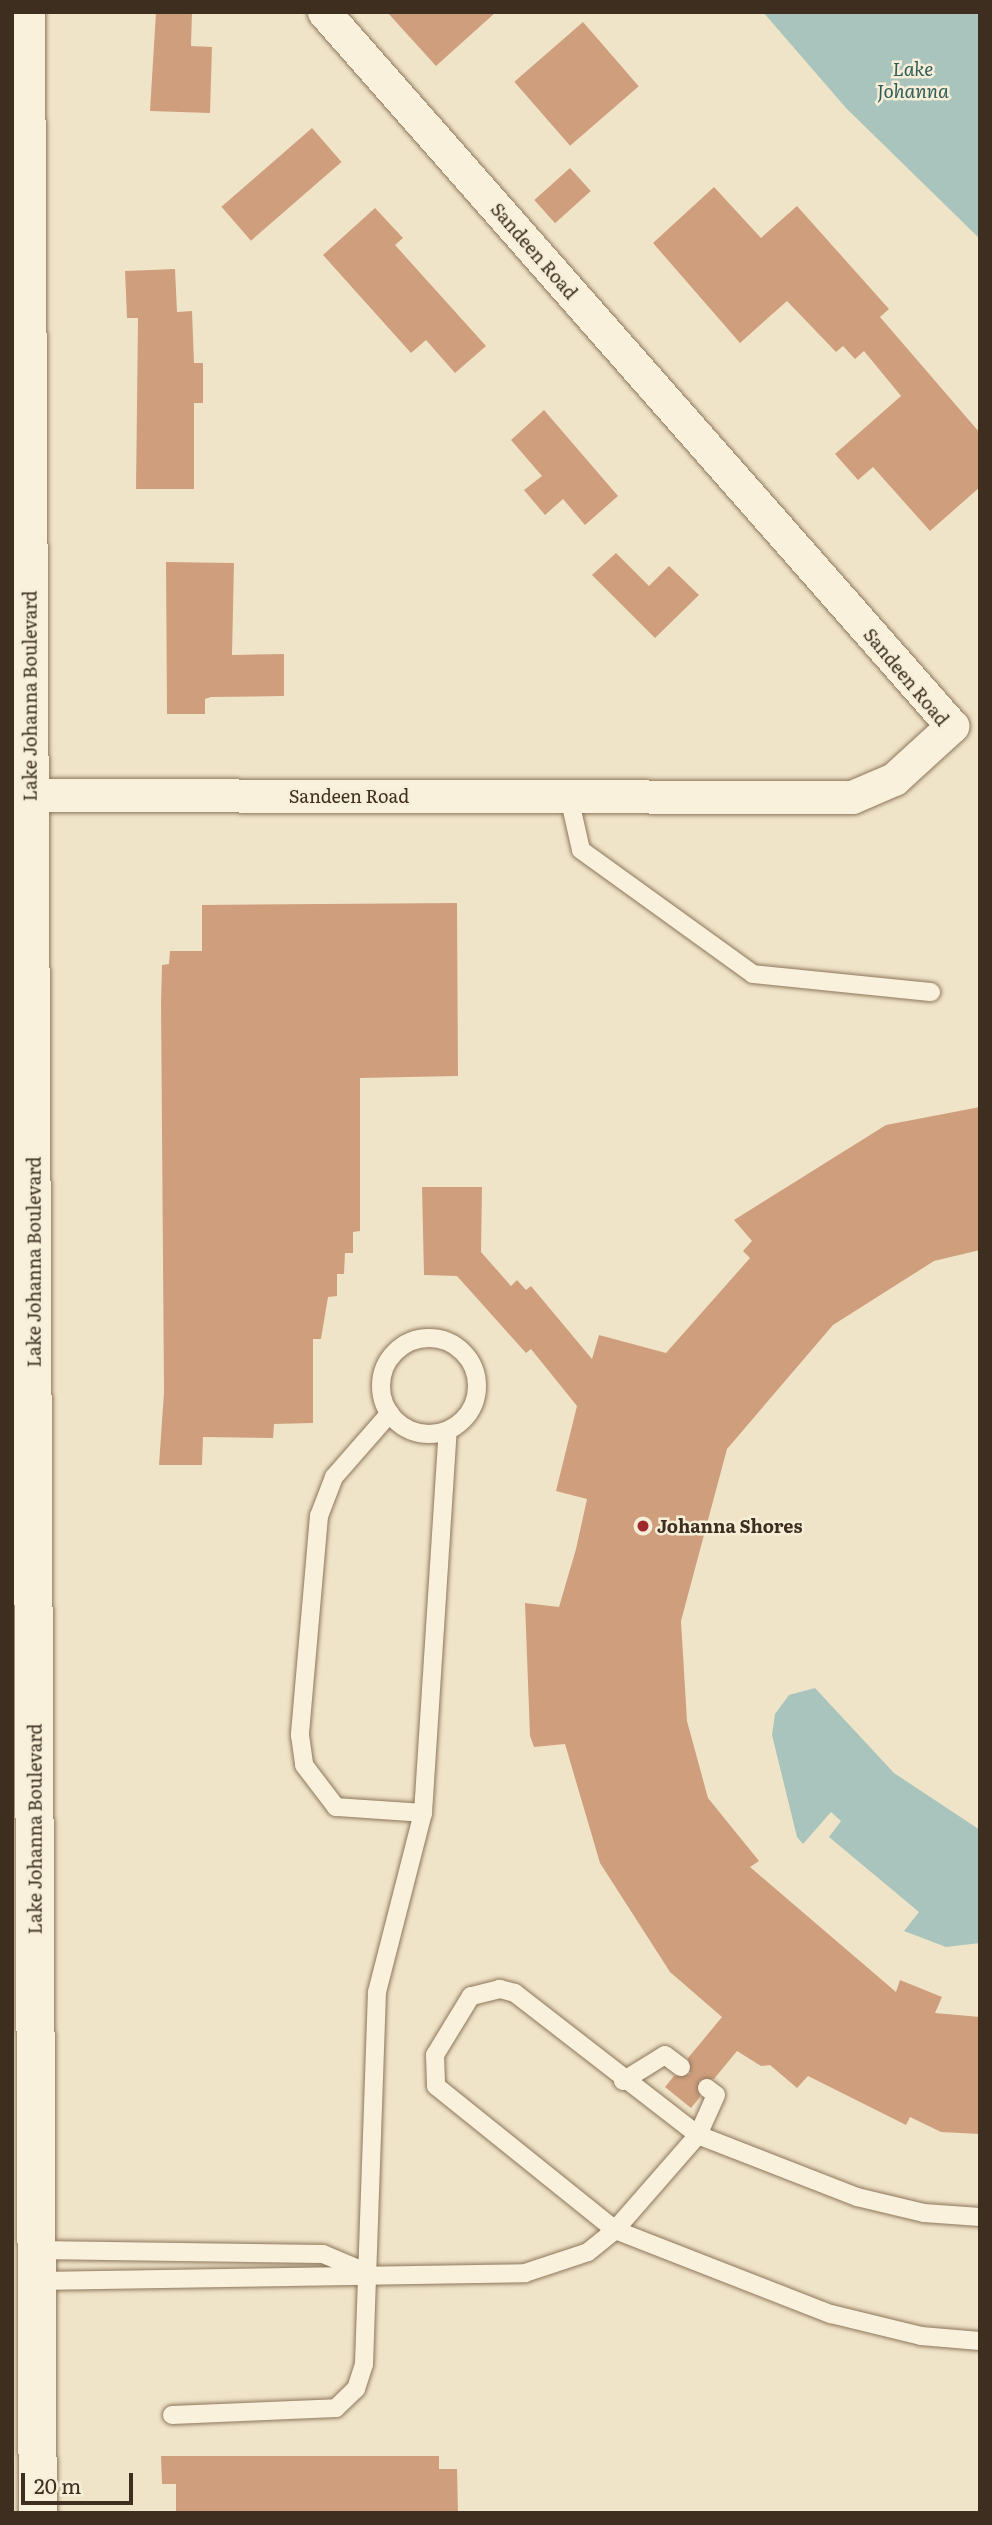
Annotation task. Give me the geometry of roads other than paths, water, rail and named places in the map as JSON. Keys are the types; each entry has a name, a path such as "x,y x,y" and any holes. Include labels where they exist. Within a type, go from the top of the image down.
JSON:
{"street":[{"name":"Lake Johanna Boulevard","path":"26,12 38,2513"},
{"name":"Sandeen Road","path":"31,795 852,797 894,779 952,726 324,12"}],"lane":[{"path":"569,797 581,850 753,974 931,992"},
{"path":"422,1339 447,1342 466,1356 478,1387 472,1408 448,1431 415,1432 390,1413 382,1383 390,1359 422,1339"},
{"path":"390,1413 334,1477 318,1516 300,1735 304,1765 336,1807 423,1812"},
{"path":"172,2415 336,2408 356,2389 364,2364 377,1992 423,1812 448,1431"},
{"path":"980,2217 924,2213 857,2197 698,2135 623,2081 515,1993 499,1989 471,1996 431,2072 442,2096 615,2230 831,2314 921,2336 980,2342"},
{"path":"623,2081 665,2055 681,2067"},
{"path":"37,2265 324,2281 368,2273 550,2268 588,2252 615,2230 698,2135 716,2095 707,2088"},
{"path":"37,2265 323,2254 368,2273"}],"water":[{"name":"Lake Johanna","path":"763,12 980,12 980,239 846,108"},
{"path":"815,1688 894,1773 980,1830 980,1943 946,1947 904,1931 919,1912 829,1837 841,1821 831,1812 803,1844 797,1837 772,1735 775,1714 789,1695"}],"place":[{"name":"Johanna Shores","path":"643,1526"}]}
